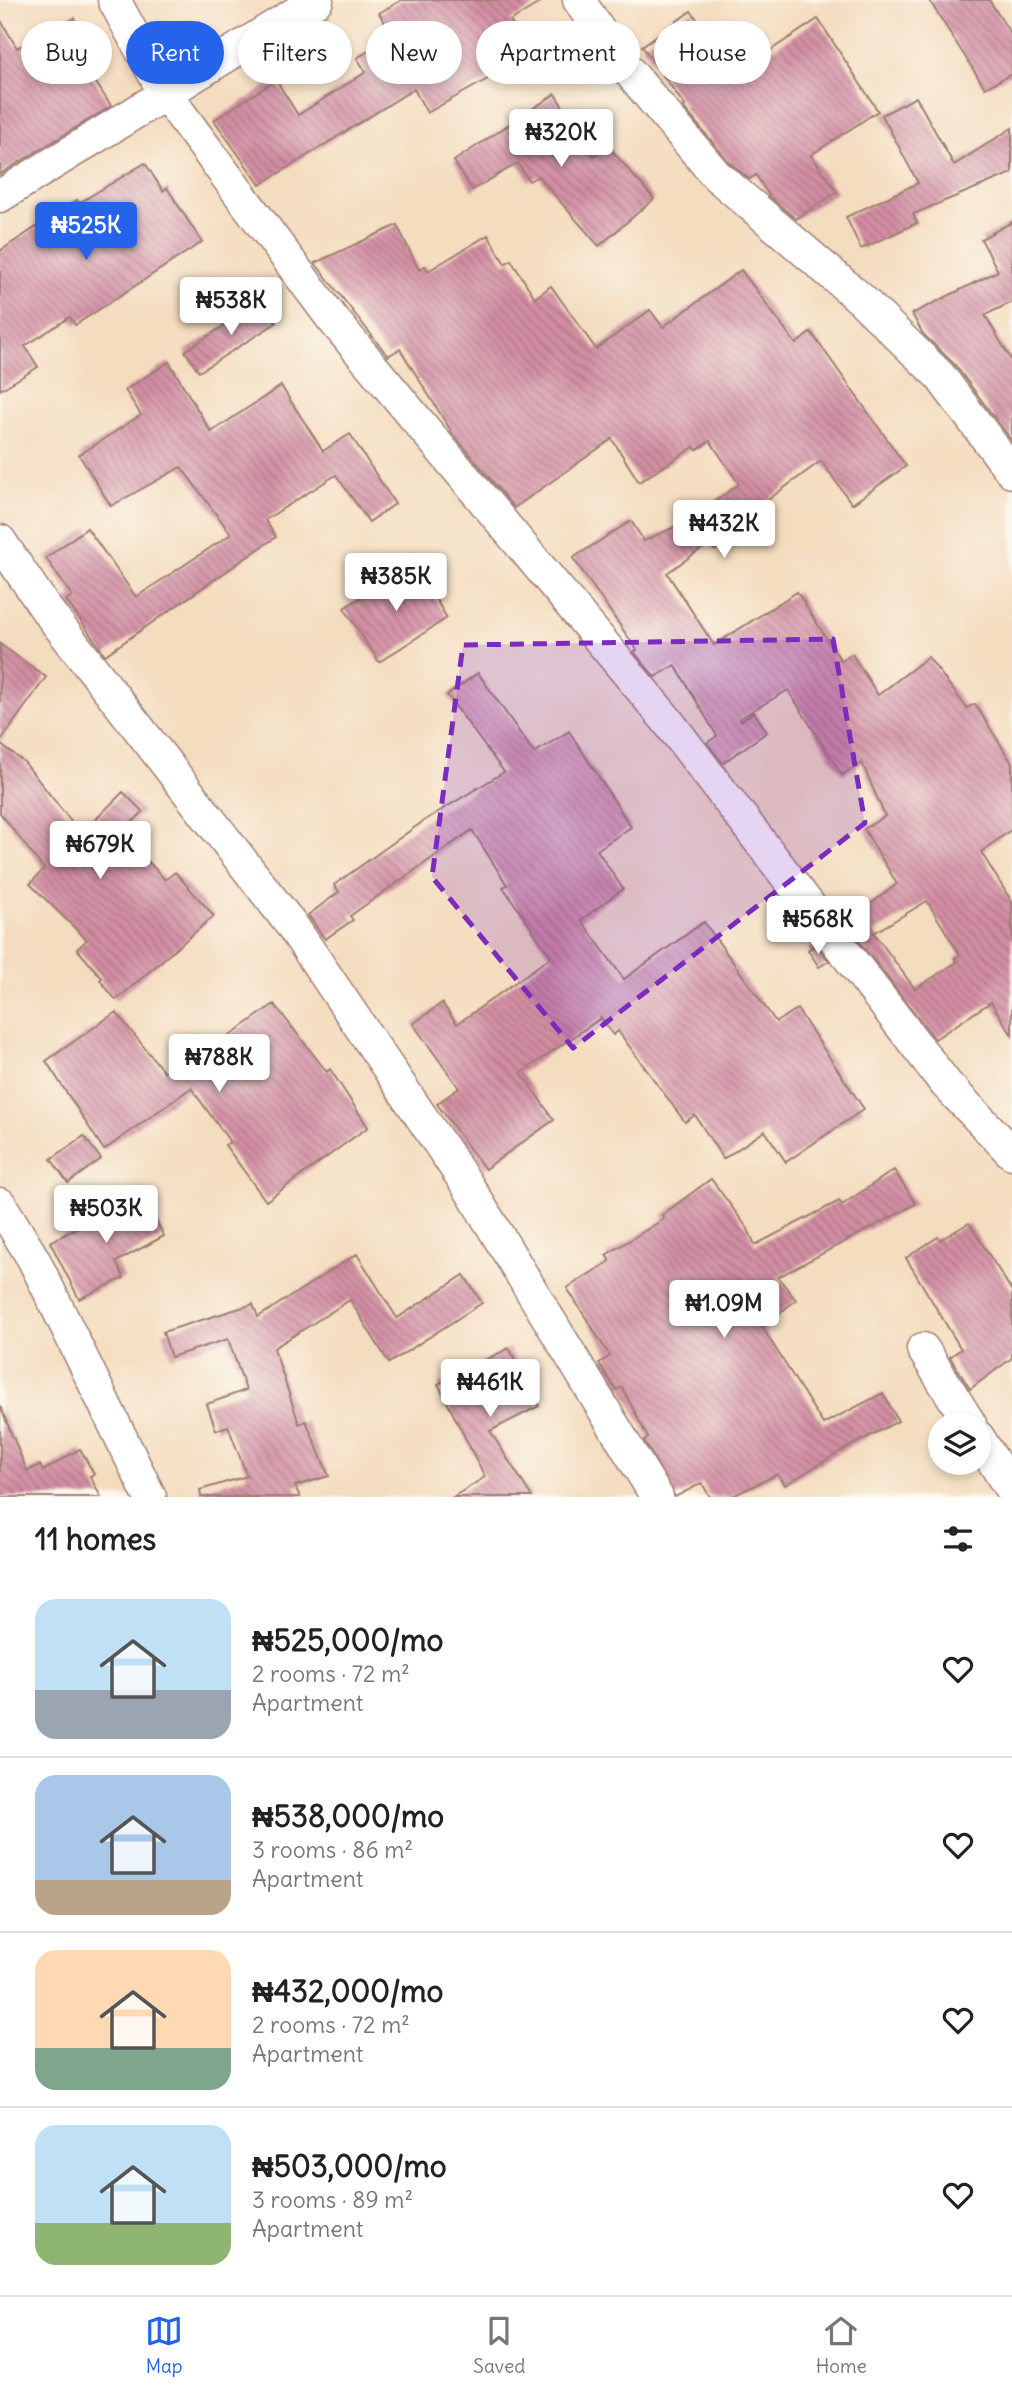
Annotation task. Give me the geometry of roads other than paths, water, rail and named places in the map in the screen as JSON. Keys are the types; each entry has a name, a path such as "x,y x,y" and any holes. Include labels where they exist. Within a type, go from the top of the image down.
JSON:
{"street":[{"path":"114,0 164,92 331,317 666,719 946,1084 1012,1153"},
{"path":"0,196 164,92 317,0"},
{"path":"579,0 612,51 716,175 862,300 940,376 1012,472"},
{"path":"0,541 46,609 293,927 466,1183 657,1497"},
{"path":"0,1204 34,1261 150,1497"},
{"path":"923,1349 962,1412"},
{"path":"991,1458 1012,1491"}]}
